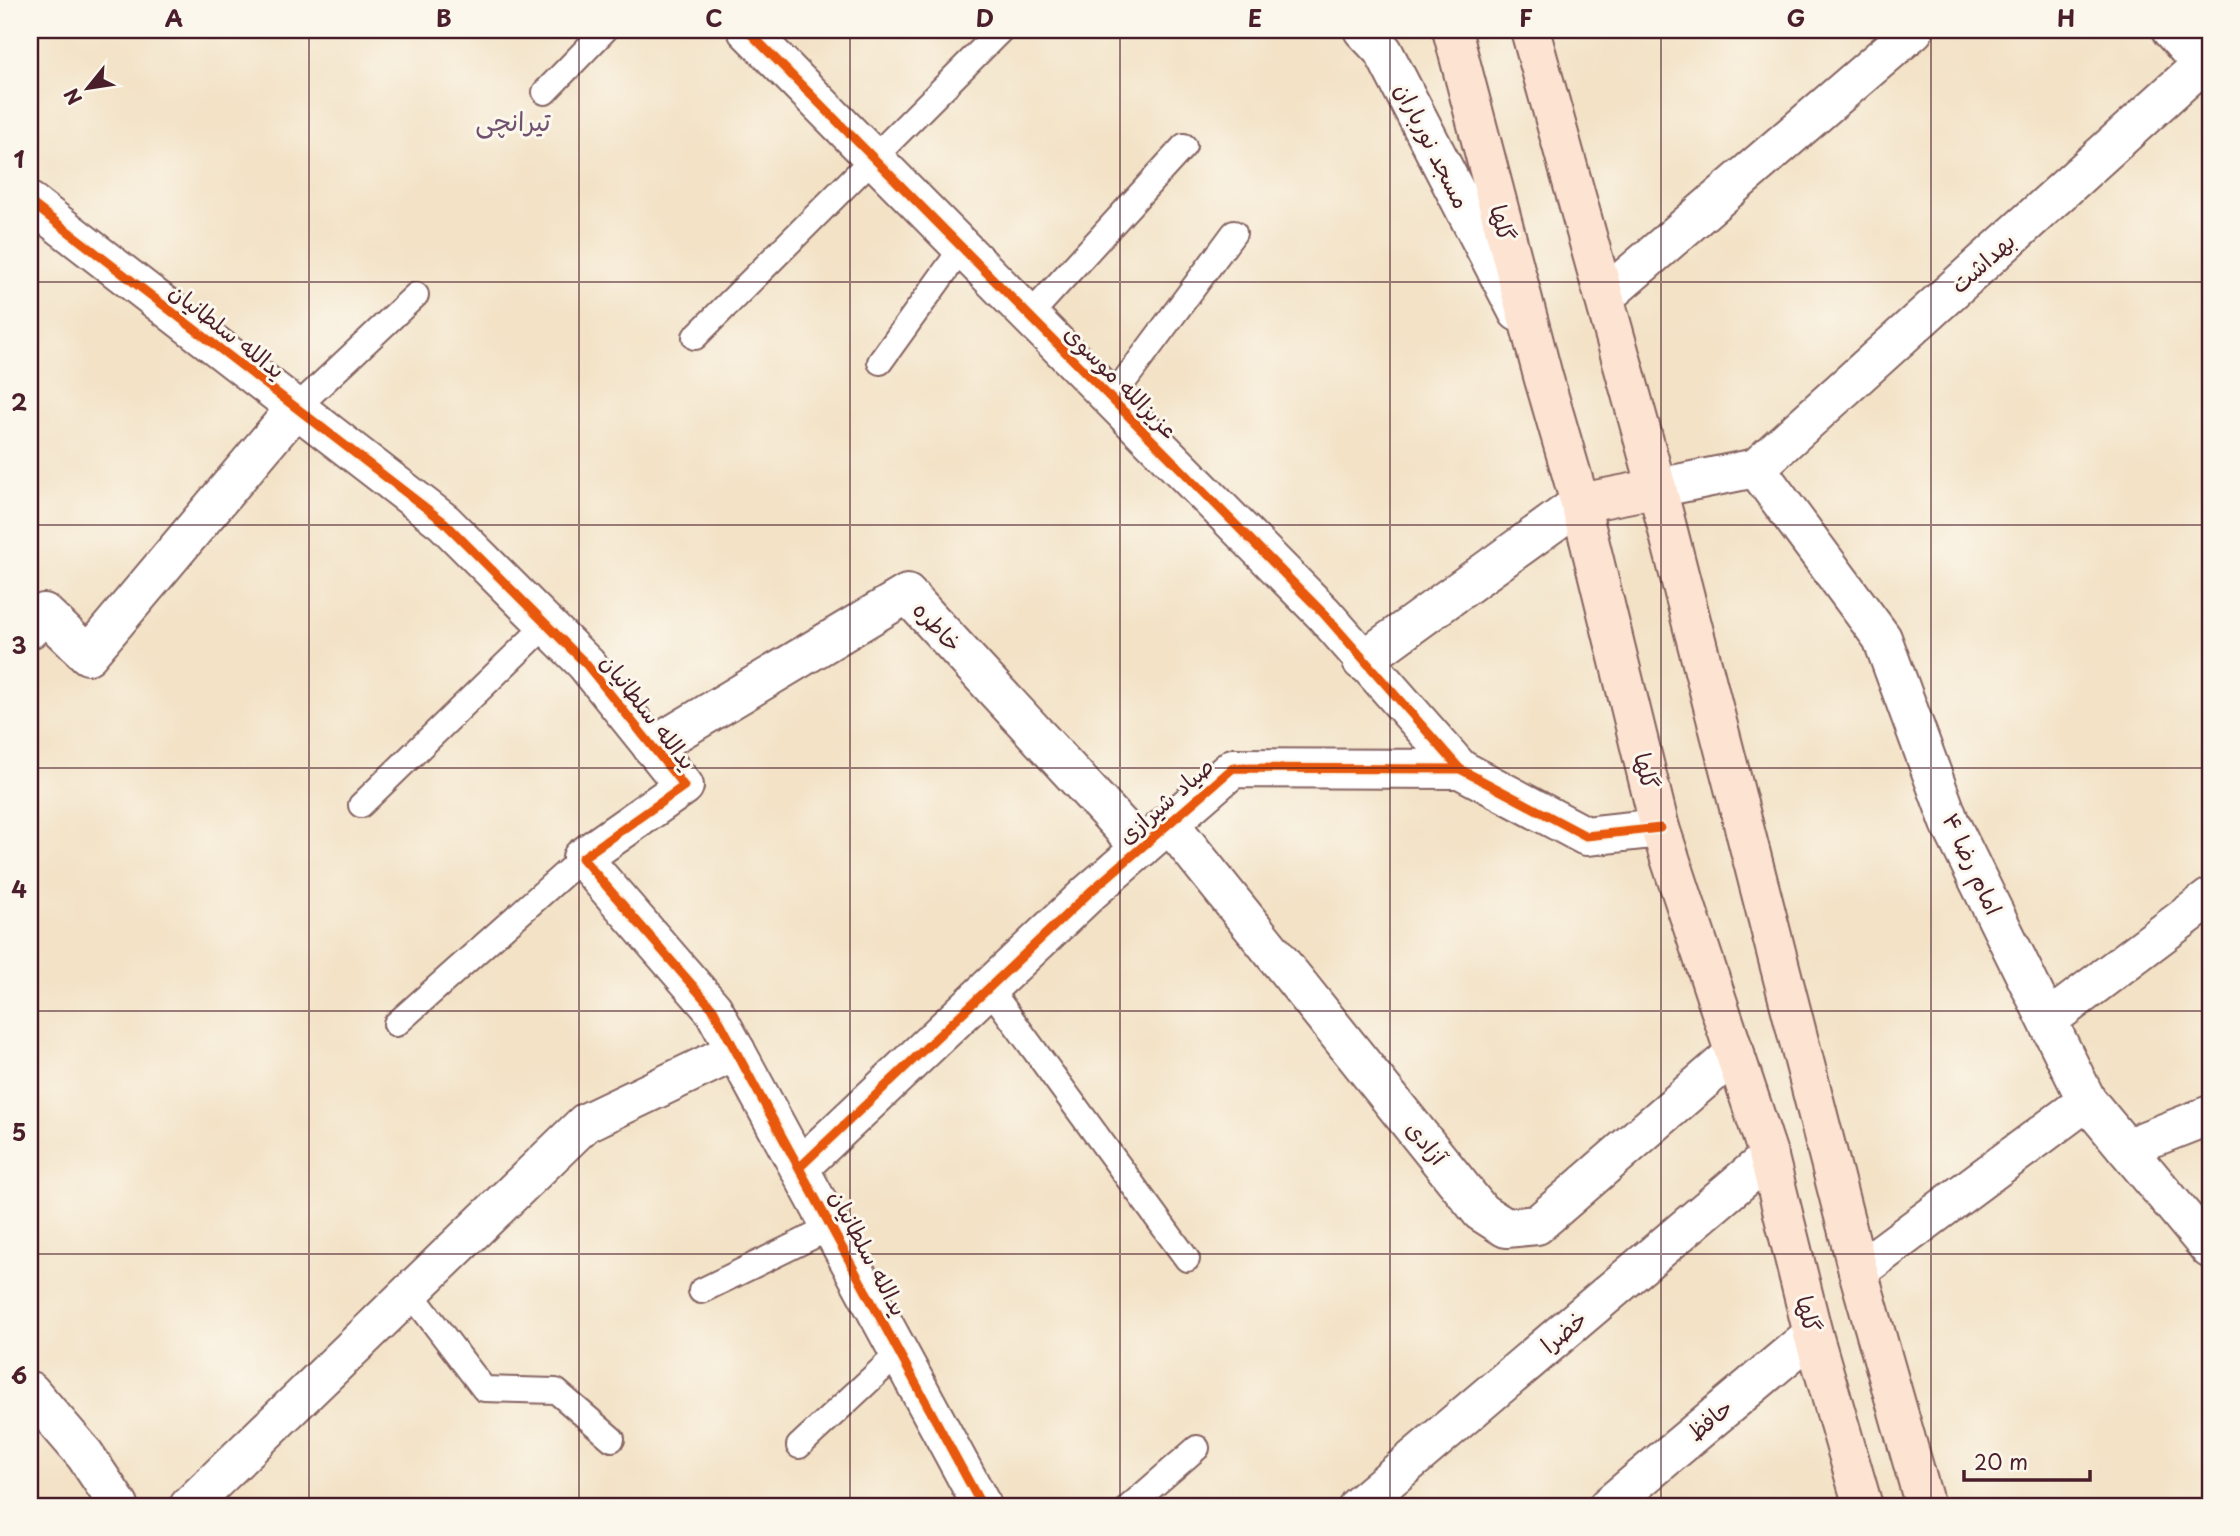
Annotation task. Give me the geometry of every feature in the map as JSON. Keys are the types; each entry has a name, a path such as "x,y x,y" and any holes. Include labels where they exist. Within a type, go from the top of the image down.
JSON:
{"main road":[{"name":"گلها","path":"1452,30 1534,342 1580,503 1660,828 1769,1157 1813,1334 1863,1506"},
{"path":"1530,30 1657,488 1858,1271 1925,1506"},
{"path":"1580,503 1657,488"}],"street":[{"name":"مسجد نورباران","path":"1363,30 1383,51 1534,342"},
{"path":"1604,297 1914,30"},
{"path":"2171,30 2208,65"},
{"name":"عزیزالله موسوی","path":"749,31 1323,614 1460,769"},
{"name":"بهداشت","path":"1756,468 2208,65"},
{"name":"یدالله سلطانیان","path":"30,202 444,522 586,664 684,786 582,858 713,1009 982,1506"},
{"path":"30,629 44,613 88,655 295,409"},
{"path":"1657,488 1756,468"},
{"name":"امام رضا ۴","path":"1756,468 1882,638 1950,823 2087,1101 2210,1248"},
{"path":"1362,661 1580,503"},
{"name":"خاطره","path":"652,747 907,594 1141,848"},
{"name":"صیاد شیرازی","path":"800,1167 1090,891 1233,768 1460,769 1586,836 1660,828"},
{"name":"آزادی","path":"1169,823 1481,1212 1506,1227 1537,1225 1735,1053"},
{"path":"2048,1020 2210,898"},
{"path":"189,1506 584,1123 736,1051"},
{"path":"1858,1271 2087,1101"},
{"path":"2126,1148 2210,1115"},
{"name":"خضرا","path":"1359,1506 1769,1157"},
{"name":"حافظ","path":"1608,1506 1813,1334"},
{"path":"30,1391 85,1455 119,1506"}],"lane":[{"path":"545,92 605,30"},
{"path":"695,337 1001,30"},
{"path":"1028,316 1184,146"},
{"path":"1111,399 1234,233"},
{"path":"880,362 962,247"},
{"path":"295,409 416,295"},
{"path":"361,805 546,625"},
{"path":"397,1024 582,858"},
{"path":"989,988 1187,1259"},
{"path":"701,1291 832,1227"},
{"path":"410,1292 484,1389 556,1391 612,1439"},
{"path":"799,1446 900,1353"},
{"path":"1130,1506 1197,1448"}],"cycle path":[{"path":"747,30 1323,613 1460,769"},
{"path":"30,202 444,522 586,664 684,786 582,858 713,1009 982,1506"},
{"path":"800,1167 1090,892 1233,768 1460,769 1586,836 1660,828"}],"district":[{"name":"تیرانچی","path":"513,122"}]}
